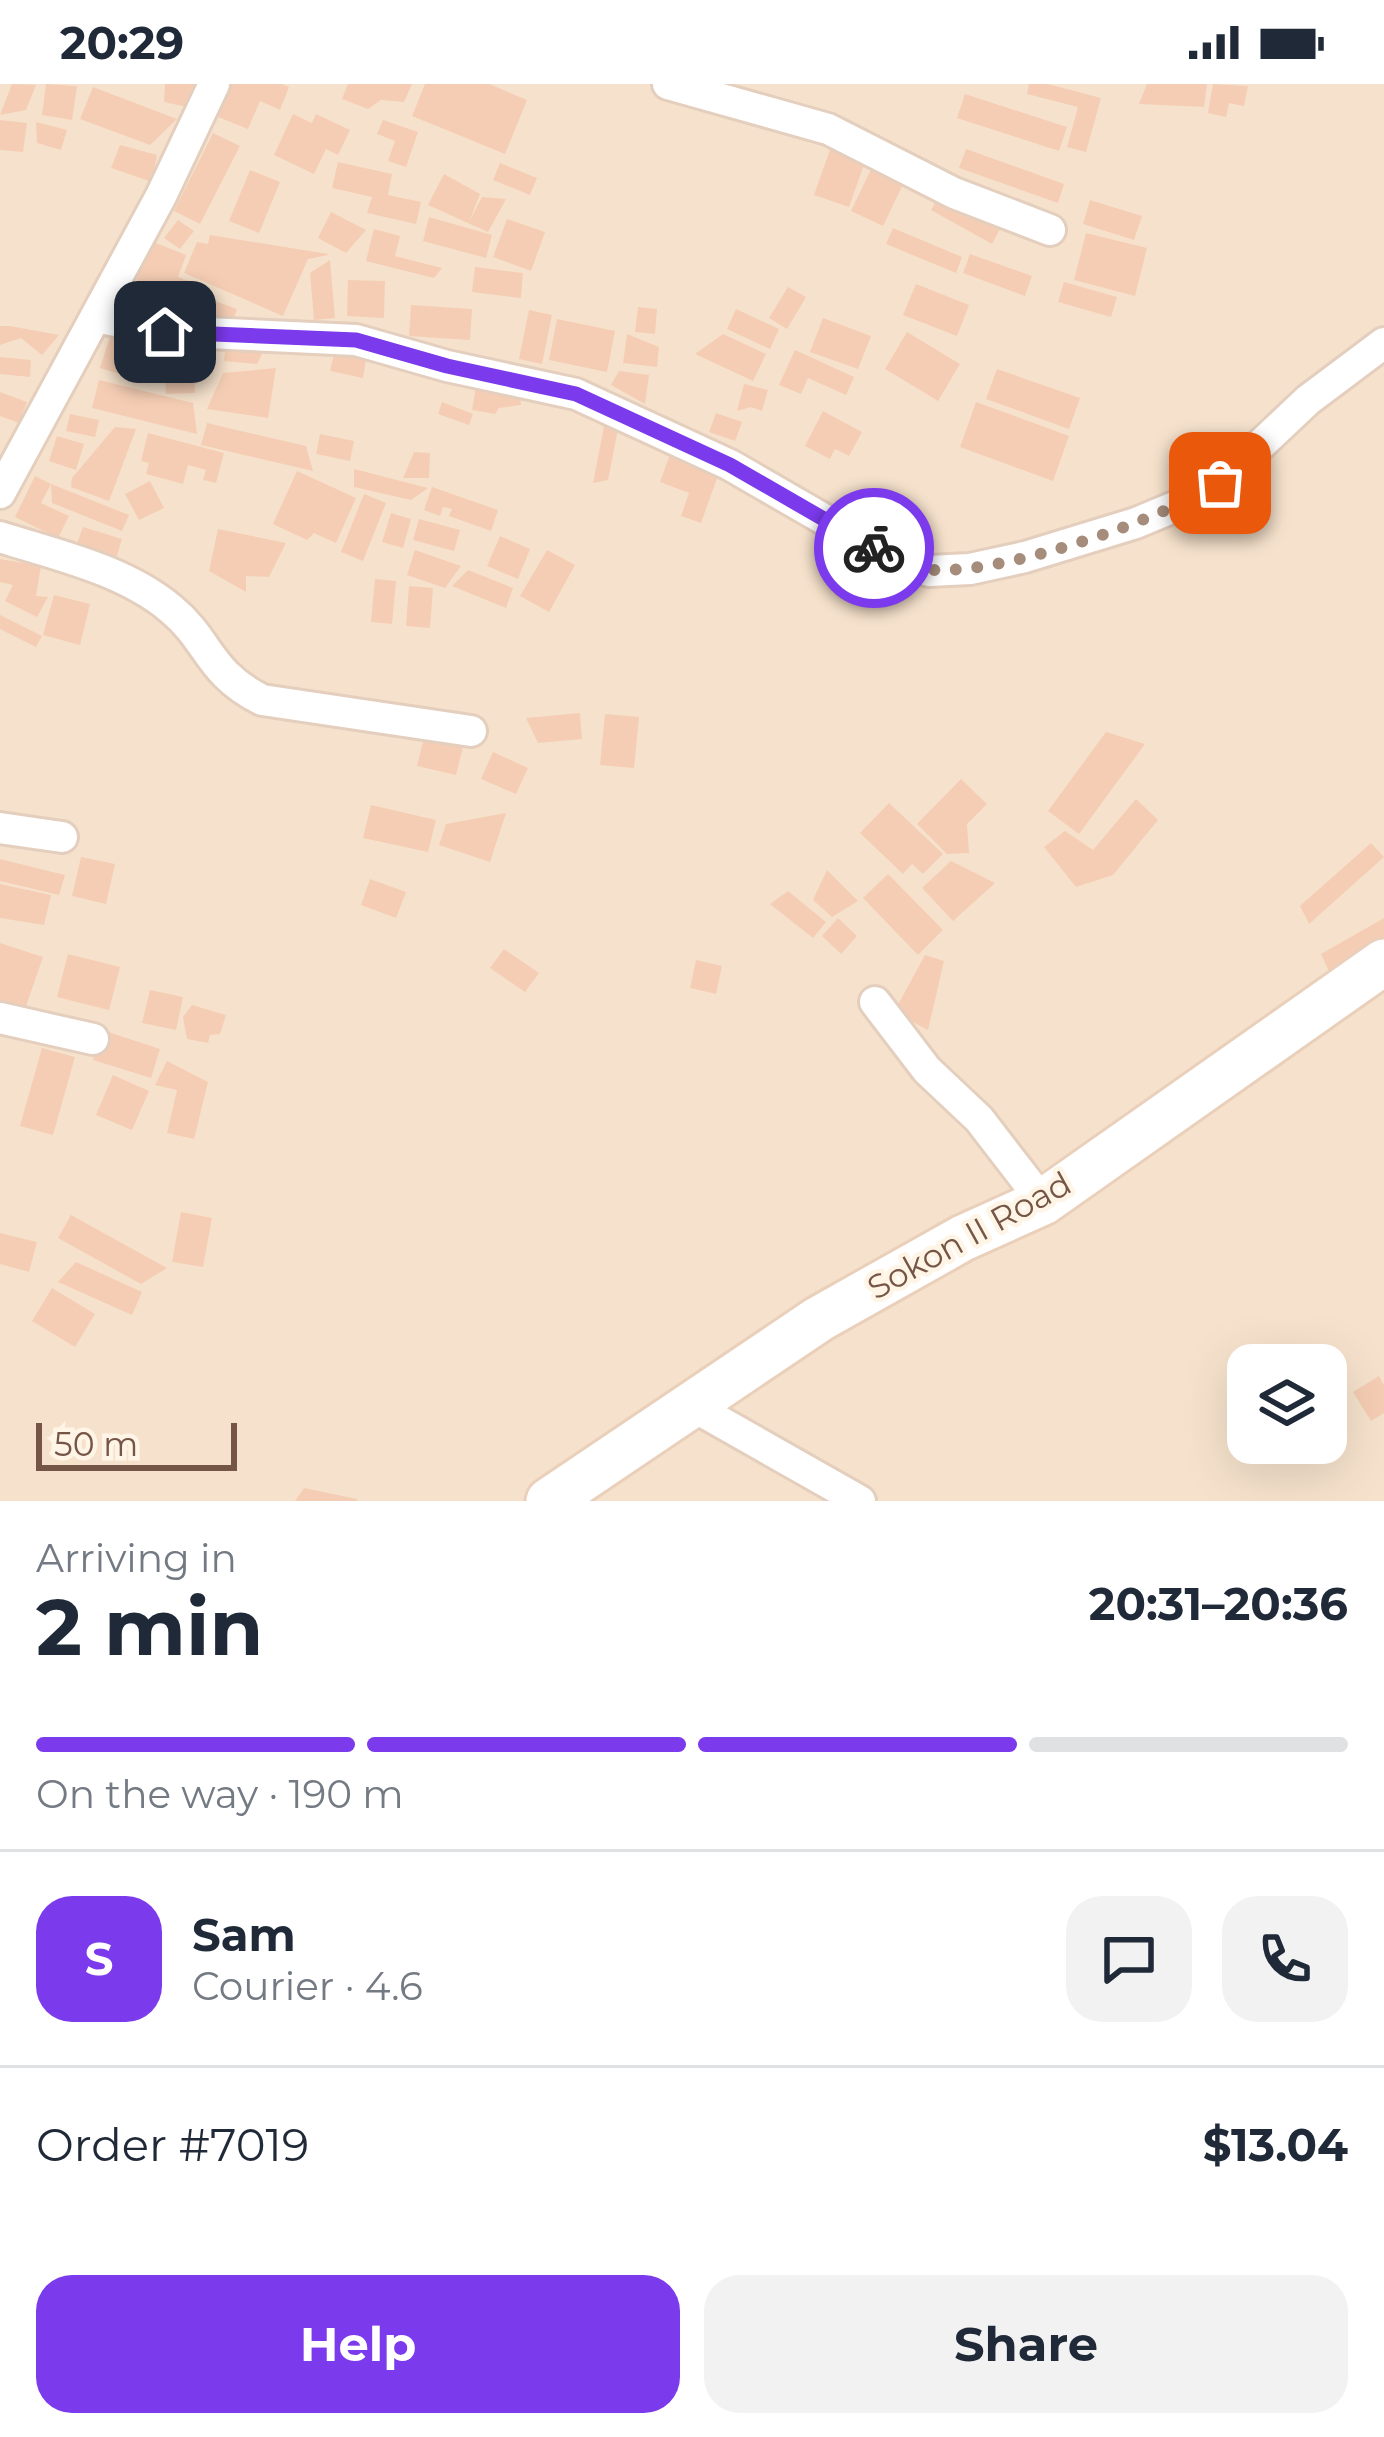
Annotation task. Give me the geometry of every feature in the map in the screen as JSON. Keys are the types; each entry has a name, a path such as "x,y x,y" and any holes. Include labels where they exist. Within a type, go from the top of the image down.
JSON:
{"street":[{"path":"0,493 161,196 214,84"},
{"path":"668,84 828,129 954,193 1050,230"},
{"path":"96,317 165,332 356,340 463,370 576,394 730,465 884,554 929,571 970,569 1025,557 1136,523 1191,500 1220,483 1308,400 1384,343"},
{"path":"0,537 84,564 149,592 176,612 215,666 237,687 262,700 471,731"},
{"path":"0,829 62,837"},
{"name":"Sokon II Road","path":"549,1501 689,1404 882,1282 1043,1202 1384,962"},
{"path":"875,1002 927,1070 979,1119 1022,1181 1043,1202"},
{"path":"0,1018 93,1039"},
{"path":"689,1404 860,1501"}],"shaded area":[{"path":"0,84 1384,84 1384,1501 0,1501"}],"building":[{"path":"12,84 36,85 26,110 0,115"},
{"path":"46,84 77,86 72,120 42,115"},
{"path":"165,84 195,84 187,107 164,102"},
{"path":"225,84 289,87 280,110 260,101 248,129 213,115"},
{"path":"348,84 412,84 404,102 381,100 368,109 342,99"},
{"path":"425,84 489,84 527,100 505,154 412,116"},
{"path":"1029,84 1048,84 1101,98 1086,152 1067,147 1078,107 1027,94"},
{"path":"1147,84 1207,84 1204,107 1139,104"},
{"path":"1213,84 1248,86 1244,106 1229,103 1226,117 1208,113"},
{"path":"93,87 177,119 150,145 80,119"},
{"path":"965,94 1067,127 1059,151 957,118"},
{"path":"293,114 312,123 316,114 350,130 338,155 326,149 314,174 274,155"},
{"path":"0,120 27,123 23,152 0,150"},
{"path":"383,120 418,132 406,167 388,161 395,141 377,134"},
{"path":"36,122 67,130 61,150 37,143"},
{"path":"213,133 240,146 200,224 174,211"},
{"path":"120,145 157,155 152,182 111,168"},
{"path":"831,147 866,159 849,207 814,195"},
{"path":"966,149 1064,184 1058,203 959,168"},
{"path":"338,162 392,174 388,195 421,202 416,224 367,213 372,197 332,188"},
{"path":"500,163 537,178 530,195 493,180"},
{"path":"874,163 906,178 883,226 851,211"},
{"path":"250,170 280,182 259,233 229,221"},
{"path":"444,174 480,194 469,222 482,197 506,199 488,232 428,205"},
{"path":"942,191 1002,225 992,244 931,210"},
{"path":"1090,200 1142,216 1134,240 1083,224"},
{"path":"331,212 366,230 346,253 318,238"},
{"path":"429,217 492,235 486,258 423,241"},
{"path":"507,219 545,232 531,271 493,257"},
{"path":"178,220 194,231 180,249 164,238"},
{"path":"893,228 962,257 956,273 886,244"},
{"path":"374,229 400,236 395,256 442,268 434,278 366,261"},
{"path":"1086,233 1147,248 1135,296 1074,280"},
{"path":"210,235 328,255 308,259 283,316 184,273 197,242 208,244"},
{"path":"151,241 186,255 178,277 191,282 190,292 237,309 233,320 144,317 155,308 130,298"},
{"path":"970,254 1032,276 1025,296 963,273"},
{"path":"330,260 335,318 314,320 310,273"},
{"path":"475,267 523,273 521,298 472,292"},
{"path":"348,280 385,281 384,318 347,316"},
{"path":"1064,282 1117,297 1111,317 1058,302"},
{"path":"916,284 969,305 957,336 903,315"},
{"path":"788,287 806,297 787,329 769,318"},
{"path":"411,305 472,309 470,340 409,336"},
{"path":"638,307 657,309 655,334 635,332"},
{"path":"736,309 779,329 770,349 727,329"},
{"path":"529,310 552,315 542,364 519,359"},
{"path":"823,318 871,336 858,369 810,352"},
{"path":"557,319 615,331 607,372 549,360"},
{"path":"0,326 59,335 42,355 21,338 0,345"},
{"path":"112,331 155,345 143,381 100,368"},
{"path":"907,332 960,364 938,401 885,369"},
{"path":"627,334 659,347 657,367 623,363"},
{"path":"723,334 766,354 753,381 695,354"},
{"path":"226,342 266,346 257,364 224,361"},
{"path":"336,346 367,353 363,378 330,371"},
{"path":"795,350 854,377 846,395 808,378 801,394 779,385"},
{"path":"194,353 195,393 166,394 164,355"},
{"path":"0,357 31,360 30,377 0,374"},
{"path":"276,368 268,418 207,409 223,373"},
{"path":"997,369 1080,398 1069,429 986,399"},
{"path":"619,371 649,375 645,404 611,385"},
{"path":"99,380 193,403 197,434 92,408"},
{"path":"477,381 519,389 521,405 499,408 495,414 472,410"},
{"path":"744,384 768,390 762,411 751,407 737,411"},
{"path":"0,392 27,402 19,423 0,416"},
{"path":"442,402 473,414 469,425 438,414"},
{"path":"976,402 1069,436 1053,481 960,447"},
{"path":"823,411 862,432 849,456 835,449 830,459 805,446"},
{"path":"716,413 742,422 735,441 709,432"},
{"path":"70,414 99,420 95,437 66,431"},
{"path":"605,421 619,424 608,480 593,483"},
{"path":"207,423 306,446 313,471 201,445"},
{"path":"115,427 136,429 109,501 71,487 72,478"},
{"path":"148,433 224,453 216,483 203,480 206,470 188,465 183,484 146,474 149,463 141,461"},
{"path":"320,434 354,441 350,461 316,454"},
{"path":"57,436 84,444 76,470 49,461"},
{"path":"672,449 721,467 701,523 681,516 689,493 660,482"},
{"path":"414,452 430,453 429,478 403,478"},
{"path":"354,469 428,488 411,500 354,487"},
{"path":"297,471 356,498 336,543 314,533 307,540 273,524"},
{"path":"35,476 51,484 41,503 69,516 58,538 15,517"},
{"path":"150,481 164,508 139,520 125,494"},
{"path":"51,484 129,515 122,531 52,503"},
{"path":"432,487 498,510 491,531 449,516 452,509 443,507 440,516 424,510"},
{"path":"364,494 386,503 363,561 341,552"},
{"path":"391,513 411,519 403,548 382,542"},
{"path":"419,519 460,530 454,551 413,540"},
{"path":"83,527 122,539 116,559 76,546"},
{"path":"218,529 286,543 269,577 246,576 246,592 209,571"},
{"path":"500,536 530,549 518,579 487,566"},
{"path":"415,550 461,566 445,588 407,575"},
{"path":"547,550 575,565 549,612 520,596"},
{"path":"0,559 41,566 36,596 48,597 37,617 5,601 13,585 0,582"},
{"path":"468,570 513,588 506,608 452,586"},
{"path":"375,579 396,581 392,624 371,622"},
{"path":"409,586 433,588 430,628 406,626"},
{"path":"54,595 90,604 80,645 43,635"},
{"path":"0,615 42,636 36,647 0,629"},
{"path":"580,713 582,739 538,743 526,718"},
{"path":"605,714 639,717 634,768 600,765"},
{"path":"1106,732 1145,744 1079,834 1048,811"},
{"path":"425,734 464,743 456,775 417,766"},
{"path":"493,752 528,768 516,794 481,779"},
{"path":"961,779 987,804 967,824 969,853 947,854 917,824"},
{"path":"1136,799 1158,820 1113,875 1076,887 1044,847 1065,831 1093,850"},
{"path":"889,803 943,854 923,874 912,864 903,874 860,833"},
{"path":"371,805 436,820 428,852 363,838"},
{"path":"506,813 490,862 439,845 446,824"},
{"path":"1371,843 1384,857 1309,924 1300,906"},
{"path":"81,857 115,864 106,904 72,896"},
{"path":"0,859 65,875 59,895 0,881"},
{"path":"951,861 995,883 953,921 922,888"},
{"path":"827,870 858,901 832,917 813,900"},
{"path":"888,874 943,930 918,955 863,898"},
{"path":"370,879 406,892 396,918 361,905"},
{"path":"0,884 51,895 44,925 0,918"},
{"path":"788,891 826,922 813,938 770,904"},
{"path":"838,918 857,936 841,954 822,936"},
{"path":"1384,918 1384,948 1333,980 1321,954"},
{"path":"0,943 43,957 25,1009 0,1001"},
{"path":"504,949 539,973 525,992 490,968"},
{"path":"68,954 120,967 109,1010 57,997"},
{"path":"925,955 944,961 928,1030 894,1012"},
{"path":"696,960 722,966 716,994 690,988"},
{"path":"150,990 183,997 176,1030 142,1023"},
{"path":"192,1005 226,1015 220,1034 210,1035 208,1043 187,1039 183,1017"},
{"path":"102,1030 160,1049 151,1078 93,1060"},
{"path":"42,1048 75,1057 53,1135 20,1126"},
{"path":"167,1061 208,1082 194,1139 167,1133 177,1090 155,1085"},
{"path":"113,1075 149,1091 132,1130 96,1115"},
{"path":"181,1212 212,1218 203,1267 172,1262"},
{"path":"71,1215 167,1268 141,1284 58,1238"},
{"path":"0,1233 37,1242 29,1272 0,1264"},
{"path":"76,1262 142,1292 132,1315 58,1282"},
{"path":"52,1288 95,1314 75,1347 32,1321"},
{"path":"1379,1376 1384,1385 1384,1413 1371,1421 1353,1392"},
{"path":"304,1488 357,1499 357,1501 295,1501"}],"way so far":[{"path":"874,548 929,571 970,569 1136,523 1220,483"}],"route":[{"path":"165,332 356,340 495,378 576,394 730,465 874,548"}]}
